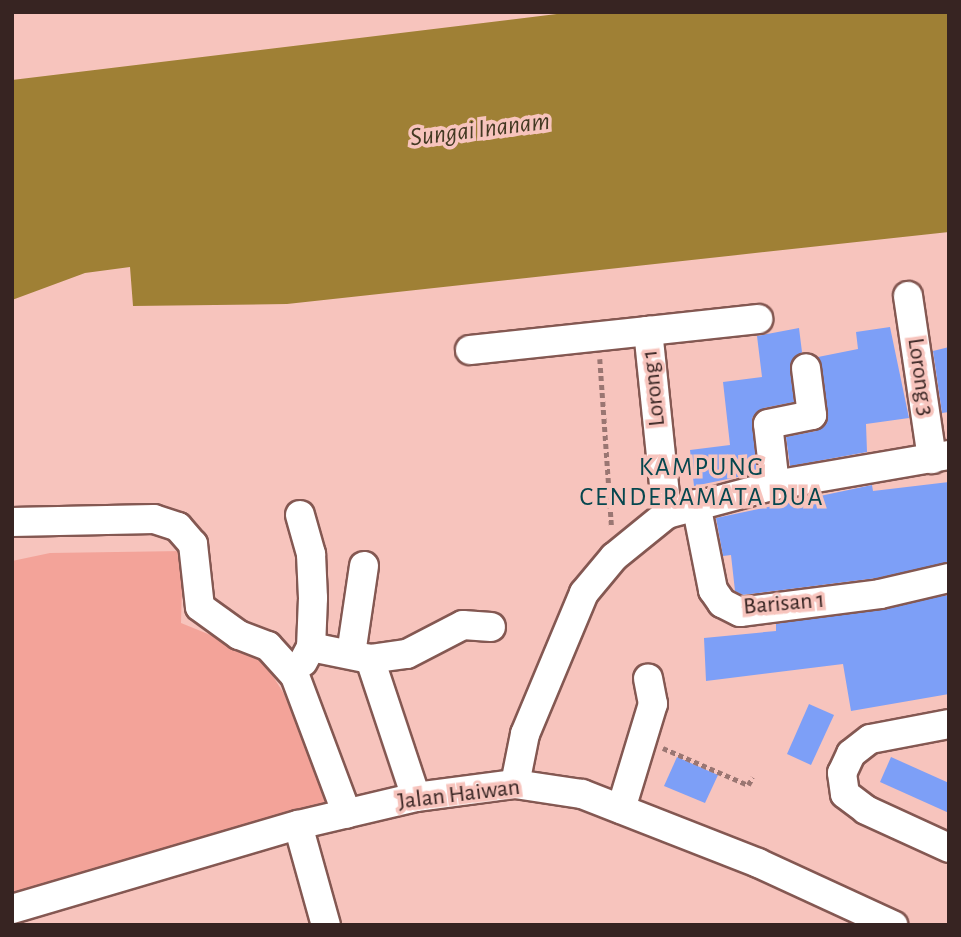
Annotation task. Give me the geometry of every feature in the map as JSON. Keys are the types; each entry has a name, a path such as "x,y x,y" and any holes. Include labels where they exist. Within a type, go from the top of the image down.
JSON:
{"street":[{"name":"Lorong 3","path":"908,296 940,457"},
{"name":"Lorong 1","path":"667,514 648,331 758,319"},
{"path":"470,350 598,340 648,331"},
{"path":"775,485 768,424 812,415 806,368"},
{"path":"515,784 525,734 565,630 584,593 614,557 667,514 696,504 775,485 940,457"},
{"name":"Barisan 1","path":"696,504 713,590 722,603 740,612 949,578"},
{"path":"295,676 311,648 311,554 300,515"},
{"path":"12,522 59,517 155,519 177,527 193,544 200,607 239,635 268,646 295,676 347,814"},
{"path":"364,566 360,657 416,797"},
{"path":"311,648 360,657 407,654 463,625 491,627"},
{"path":"621,809 653,704 648,678"},
{"path":"949,724 870,739 851,754 842,773 845,794 866,810 949,848"},
{"name":"Jalan Haiwan","path":"12,909 298,825 416,797 515,784 582,794 893,925"},
{"path":"298,825 326,925"}],"path":[{"path":"598,340 614,557"},
{"path":"642,740 748,785 753,777"}],"shaded area":[{"path":"183,551 181,623 260,655 284,694 322,785 341,813 12,895 12,561 50,553"}],"water":[{"name":"Sungai Inanam","path":"573,12 949,12 949,232 287,304 133,306 130,267 85,273 12,300 12,80"}],"building":[{"path":"890,327 909,418 866,424 867,452 790,466 786,437 816,431 828,420 818,357 858,349 856,332"},
{"path":"799,328 802,352 790,369 794,402 764,408 752,418 757,473 694,486 690,450 730,445 723,382 762,377 757,336"},
{"path":"949,347 949,412 942,413 933,351"},
{"path":"949,482 949,562 877,578 743,595 735,591 731,555 723,556 716,518 872,485 873,491"},
{"path":"949,595 949,694 851,711 843,664 706,681 704,638 776,631 776,624"},
{"path":"809,704 834,715 811,765 787,754"},
{"path":"677,757 718,775 705,803 664,786"},
{"path":"891,757 949,783 949,813 880,782"}],"district":[{"name":"KAMPUNG CENDERAMATA DUA","path":"702,483"}]}
